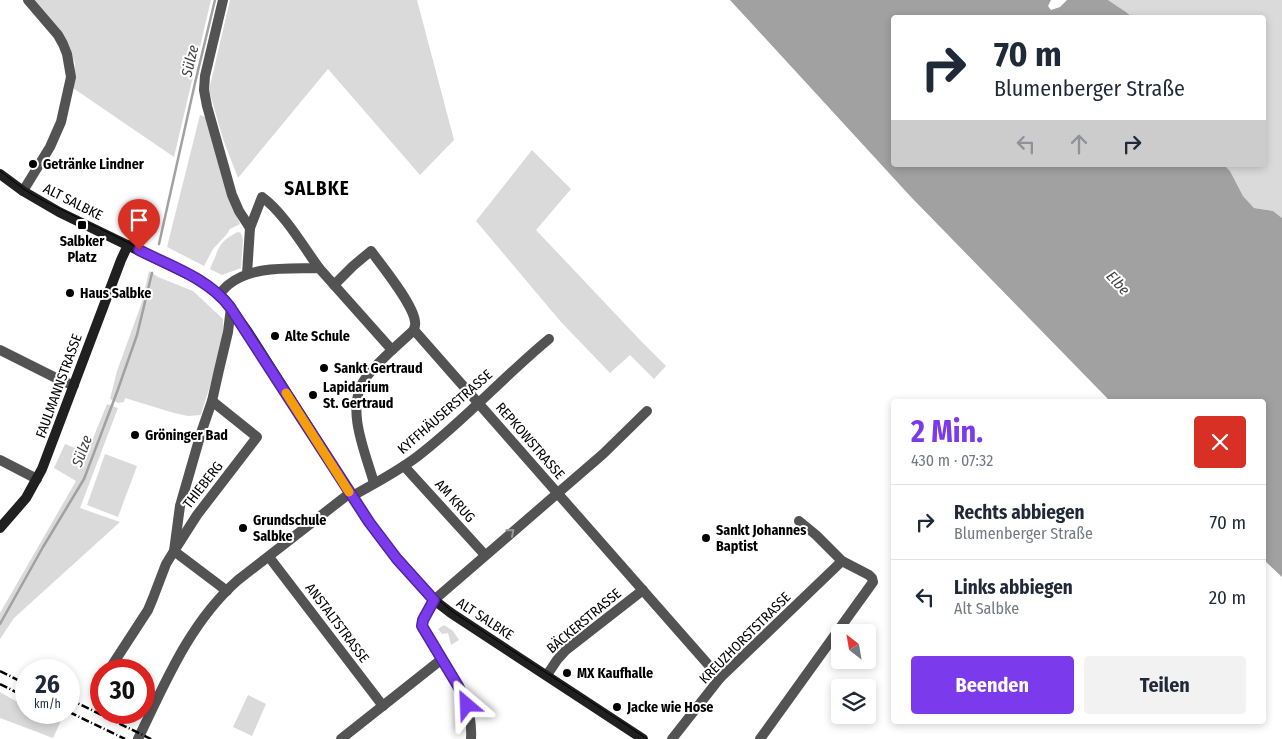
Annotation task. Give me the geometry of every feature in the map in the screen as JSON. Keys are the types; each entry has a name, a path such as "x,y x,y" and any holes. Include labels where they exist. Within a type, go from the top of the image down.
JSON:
{"main road":[{"name":"ALT SALBKE","path":"0,174 23,191 59,212 191,276 219,294 230,307 382,541 434,600 451,614 643,739"},
{"name":"FAULMANNSTRASSE","path":"0,528 26,498 47,459 128,245"}],"street":[{"path":"23,191 50,146 60,122 71,77 64,44 28,0"},
{"path":"223,0 205,76 204,90 206,106 232,195 239,211 250,228"},
{"path":"247,274 250,228 262,197 276,210 319,268 392,350"},
{"name":"REPKOWSTRASSE","path":"334,285 371,251 407,302 416,323 414,330 720,678"},
{"path":"219,294 230,284 247,274 274,269 319,268"},
{"path":"116,659 148,610 166,564 174,551 180,506 212,401 228,332 230,307"},
{"path":"374,483 358,426 356,411 359,390 366,377 414,330"},
{"name":"KYFFHÄUSERSTRASSE","path":"138,739 188,640 227,590 351,494 384,479 422,452 549,339"},
{"path":"0,350 64,382 74,385"},
{"name":"THIEBERG","path":"174,551 184,532 257,437 212,401"},
{"path":"471,739 471,720 466,701 422,626 423,620 434,600 608,448 647,411"},
{"path":"0,460 37,479"},
{"name":"AM KRUG","path":"404,466 485,555"},
{"path":"760,739 873,581 870,576 842,561 816,534 799,521"},
{"path":"174,551 227,590"},
{"name":"ANSTALTSTRASSE","path":"269,557 383,706"},
{"name":"KREUZHORSTSTRASSE","path":"672,739 720,678 842,561"},
{"name":"BÄCKERSTRASSE","path":"547,676 566,650 643,590"},
{"path":"341,739 442,659"}],"shaded area":[{"path":"33,0 211,0 174,157 73,88 75,63 69,49"},
{"path":"230,0 417,0 454,140 420,175 328,69 238,178 223,139 209,90"},
{"path":"1108,0 1282,0 1282,218 1273,211 1254,208 1243,196 1226,167 1266,167 1266,15 1130,15"},
{"path":"200,115 208,118 231,202 240,224 230,229 213,249 204,266 167,247"},
{"path":"532,150 571,189 536,230 666,366 654,379 630,355 610,373 561,322 476,221"},
{"path":"238,232 241,233 243,240 241,268 222,275 210,269 222,243"},
{"path":"149,271 158,277 193,291 223,319 222,342 201,415 188,416 174,413 125,398 124,402 118,403 110,399 117,371 142,302"},
{"path":"107,404 118,408 80,508 120,522 14,618 0,639 0,613 76,481 54,468 65,444 87,453"},
{"path":"105,454 137,466 118,517 87,505"},
{"path":"444,625 453,631 459,640 451,645 448,633 442,634 438,629"},
{"path":"0,692 15,701 15,724 0,718"},
{"path":"248,695 266,704 252,736 233,727"},
{"path":"16,724 60,724 53,738"}],"water":[{"name":"Elbe","path":"730,0 1051,0 1048,6 1051,10 1060,7 1067,0 1108,0 1130,15 891,15 891,167 1226,167 1243,196 1254,208 1273,211 1282,218 1282,577 1266,562 1266,399 1107,399 911,197"}],"waterway":[{"name":"Sülze","path":"159,244 215,0"},
{"name":"Sülze","path":"0,624 84,479 137,335 152,273"}],"tram line":[{"path":"0,171 42,200 192,274 220,291 232,305 309,420 377,529 436,598 453,612 647,739"}],"railway":[{"path":"0,671 15,678"},
{"path":"0,684 15,692"},
{"path":"80,704 151,739"},
{"path":"80,717 125,739"}],"slow traffic":[{"path":"286,393 349,492"}],"place":[{"name":"Getränke Lindner","path":"33,164"},
{"name":"Salbker Platz","path":"82,225"},
{"name":"Haus Salbke","path":"70,293"},
{"name":"Alte Schule","path":"275,336"},
{"name":"Sankt Gertraud","path":"324,368"},
{"name":"Lapidarium St. Gertraud","path":"313,395"},
{"name":"Gröninger Bad","path":"135,435"},
{"name":"Grundschule Salbke","path":"243,528"},
{"name":"Sankt Johannes Baptist","path":"706,538"},
{"name":"MX Kaufhalle","path":"567,673"},
{"name":"Jacke wie Hose","path":"617,707"}],"district":[{"name":"SALBKE","path":"317,188"}],"route":[{"path":"139,250 204,283 219,294 230,307 382,541 434,600 423,620 422,626 463,694 467,705"}]}
